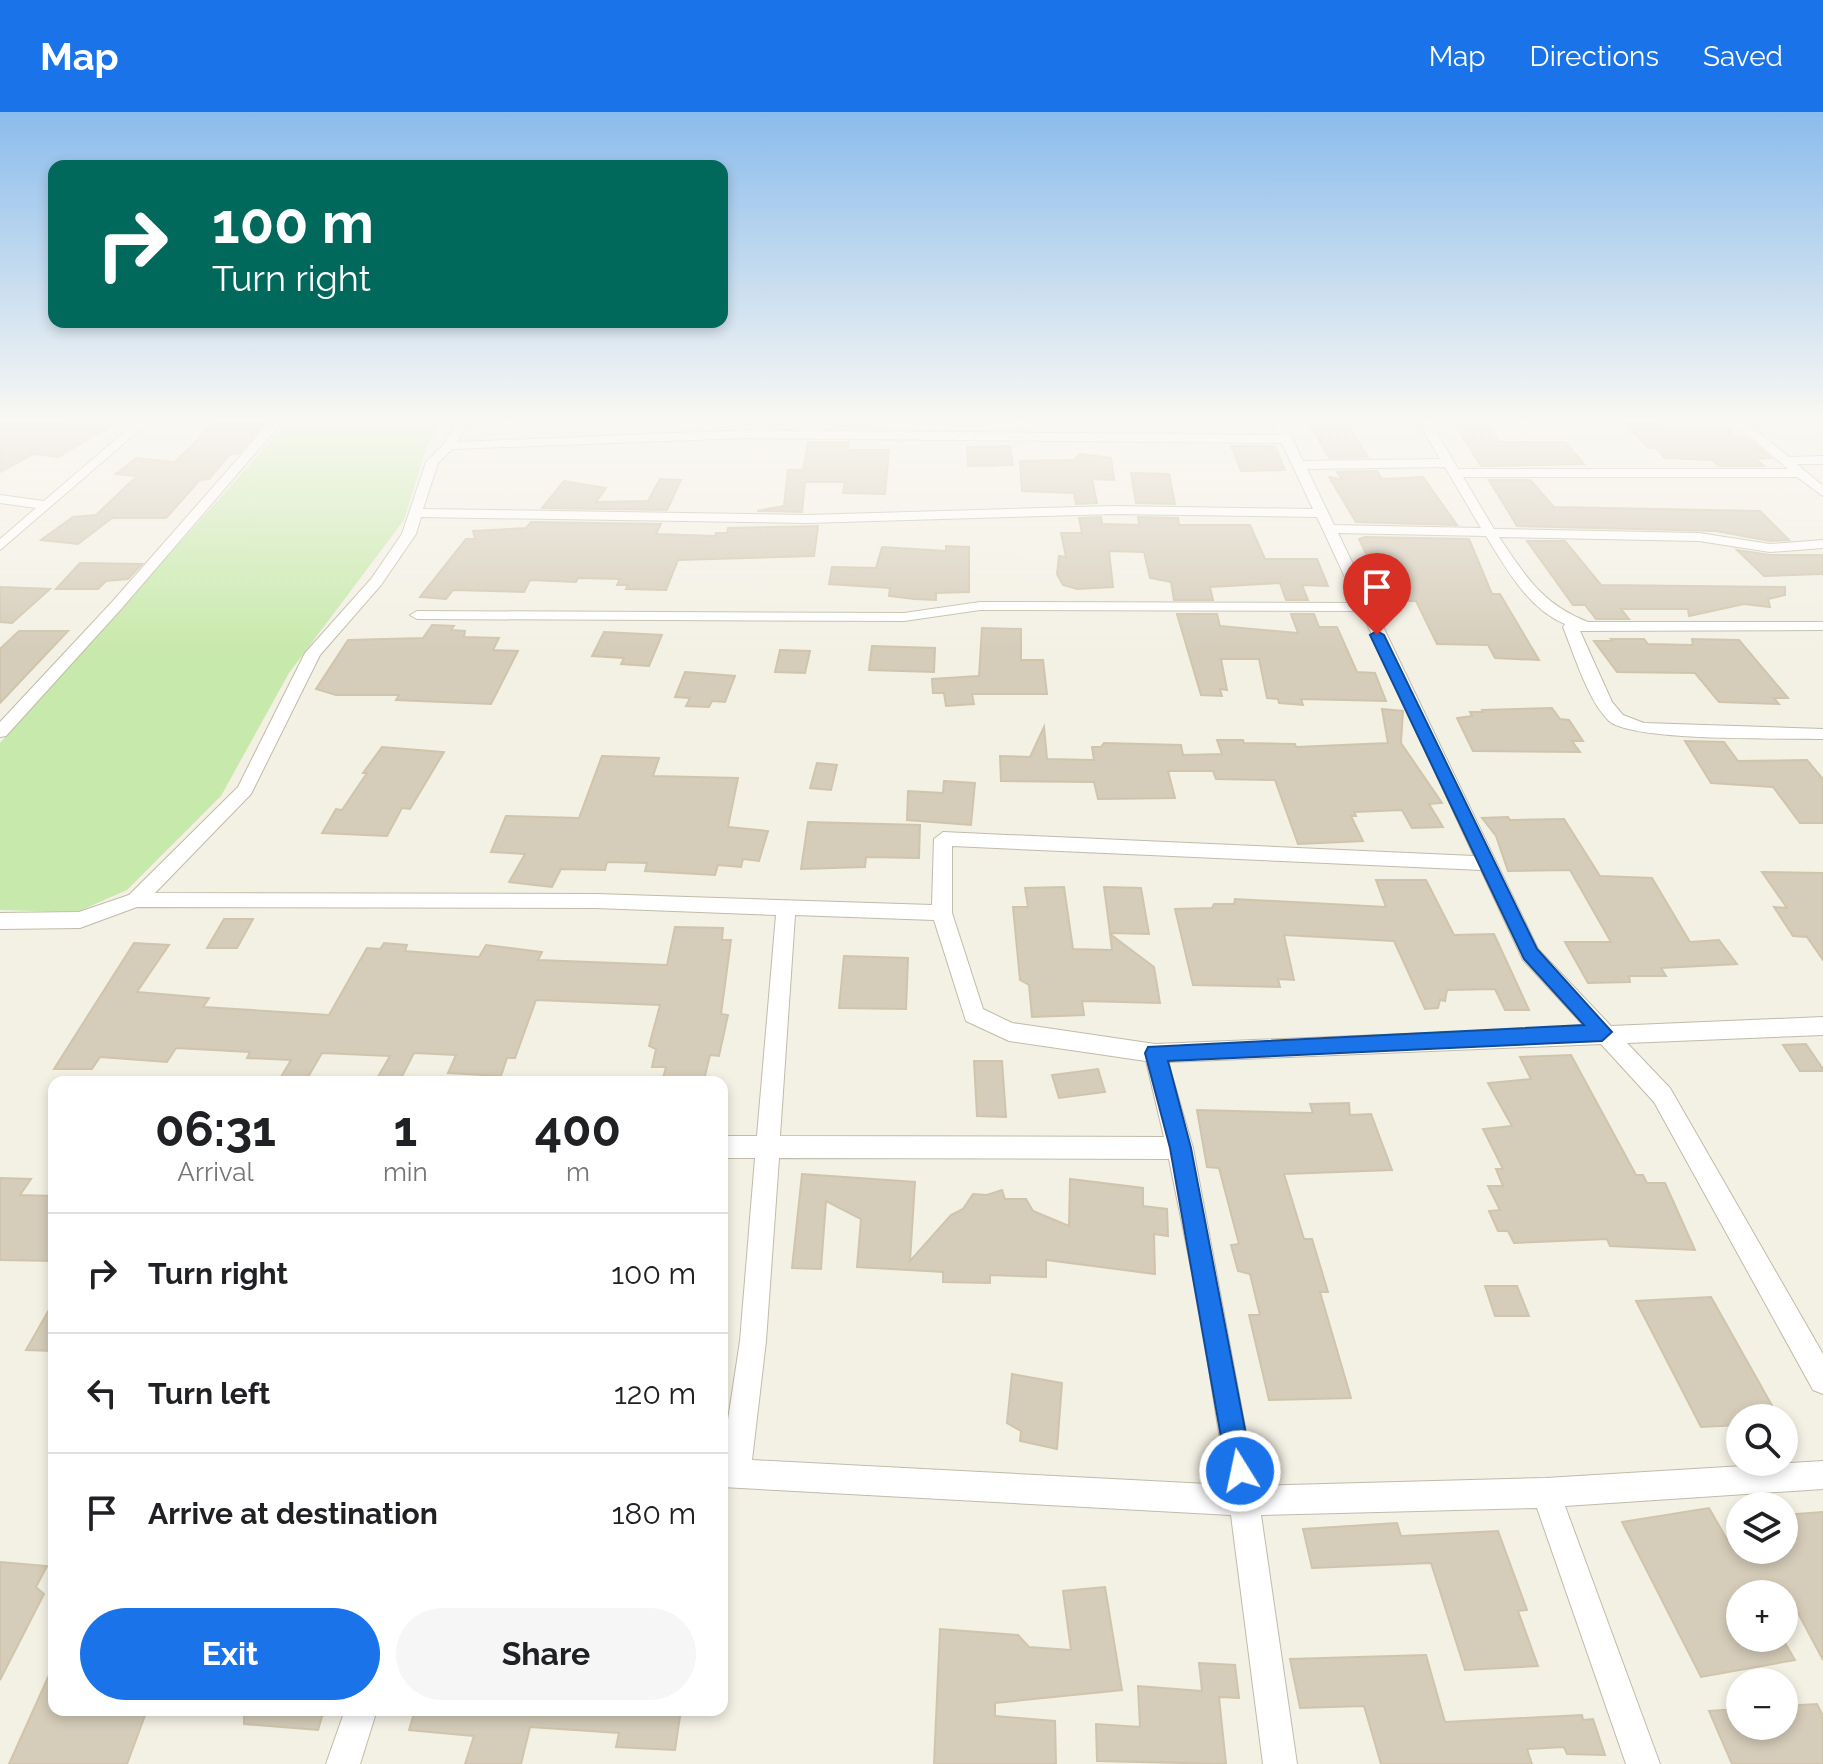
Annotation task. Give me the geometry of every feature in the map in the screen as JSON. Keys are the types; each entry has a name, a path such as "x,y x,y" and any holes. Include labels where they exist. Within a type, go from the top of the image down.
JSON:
{"street":[{"path":"0,546 52,498"},
{"path":"0,732 210,498"},
{"path":"136,900 245,790 313,653 376,582 409,534 423,498"},
{"path":"1314,498 1530,954 1662,1095 1823,1380"},
{"path":"1471,498 1539,600 1556,614 1584,626"},
{"path":"0,499 44,505"},
{"path":"419,513 807,519 1114,510 1490,530 1545,536 1699,537 1770,548 1823,544"},
{"path":"417,615 904,617 980,606 1364,607"},
{"path":"1823,626 1570,627 1605,704 1617,719 1643,728 1823,734"},
{"path":"1487,863 943,839 942,913 974,1015 1009,1032 1155,1053 1602,1032 1823,1026"},
{"path":"0,921 80,920 136,900 596,901 942,913"},
{"path":"786,906 753,1341 729,1473 1246,1501 1546,1493 1823,1475"},
{"path":"1155,1053 1181,1148 1246,1501 1280,1764"},
{"path":"728,1147 1181,1148"},
{"path":"1546,1493 1643,1764"},
{"path":"343,1764 359,1716"}],"green space":[{"path":"220,498 411,498 404,520 289,673 221,796 127,890 77,912 0,910 0,743"}],"building":[{"path":"114,498 184,498 166,518 112,518 78,544 41,540 73,517 96,515"},
{"path":"550,498 599,498 596,502 648,501 650,498 673,498 667,510 542,508"},
{"path":"785,498 803,498 802,512 757,511 784,506"},
{"path":"1075,498 1096,498 1097,503 1076,504"},
{"path":"1135,498 1174,498 1175,504 1136,503"},
{"path":"1342,498 1438,498 1457,525 1356,522"},
{"path":"1500,498 1546,498 1554,507 1760,511 1789,540 1770,541 1716,531 1517,526"},
{"path":"1101,517 1102,524 1139,525 1138,517 1178,518 1179,525 1250,525 1265,559 1317,559 1328,586 1302,585 1308,600 1286,600 1280,583 1210,587 1213,600 1174,600 1171,582 1150,578 1144,552 1109,551 1113,587 1077,589 1063,585 1057,574 1059,556 1066,557 1061,533 1082,533 1079,518"},
{"path":"531,522 661,524 656,534 715,536 716,533 727,533 728,528 818,526 814,556 678,560 666,590 626,589 628,585 617,585 620,579 578,578 576,582 530,580 524,592 453,590 446,599 420,597 466,539 475,539 473,531 526,528"},
{"path":"1359,539 1469,539 1492,594 1500,594 1539,660 1495,658 1488,645 1437,644 1416,601 1408,601 1402,591 1388,590 1385,584 1364,581 1357,566 1372,566"},
{"path":"1527,541 1565,541 1601,585 1785,587 1785,595 1768,599 1770,607 1744,604 1689,616 1688,609 1621,609 1629,619 1596,619 1585,605 1573,605"},
{"path":"946,546 969,547 969,592 936,593 936,600 914,599 889,596 890,588 829,584 832,567 876,568 882,547 946,551"},
{"path":"1737,550 1770,555 1823,555 1823,574 1764,576"},
{"path":"80,563 142,564 128,579 106,581 98,589 56,589"},
{"path":"0,587 50,589 12,623 0,622"},
{"path":"1177,614 1217,614 1220,626 1298,633 1291,614 1314,614 1319,627 1337,627 1357,672 1375,673 1386,701 1301,699 1303,705 1279,703 1278,699 1267,698 1259,659 1221,659 1227,690 1220,689 1222,696 1201,695"},
{"path":"432,625 454,626 451,630 465,631 464,637 499,638 493,650 518,651 491,704 396,700 399,695 336,695 316,689 348,640 423,638"},
{"path":"982,628 1021,629 1021,660 1043,660 1047,694 972,694 974,704 946,706 944,693 933,693 932,679 979,676"},
{"path":"19,631 68,631 0,703 0,649"},
{"path":"604,632 662,635 649,666 621,664 624,658 592,656"},
{"path":"1611,639 1644,639 1648,644 1693,645 1692,639 1739,640 1788,698 1774,698 1779,704 1719,702 1695,673 1617,672 1594,641 1613,641"},
{"path":"872,646 935,648 934,672 869,670"},
{"path":"780,650 810,651 805,673 775,672"},
{"path":"685,672 735,676 725,702 712,701 709,707 686,706 690,698 675,697"},
{"path":"1552,708 1560,719 1569,720 1583,741 1572,741 1580,752 1473,751 1457,718 1472,716 1470,712 1482,710"},
{"path":"1382,709 1403,711 1401,743 1442,803 1429,804 1443,827 1412,828 1402,810 1354,812 1356,816 1351,816 1363,841 1298,844 1275,780 1216,779 1213,771 1168,771 1175,798 1098,799 1094,782 1001,781 1000,756 1030,757 1044,727 1047,759 1094,760 1092,747 1101,747 1104,743 1181,745 1183,755 1222,754 1217,740 1295,744 1296,747 1388,743"},
{"path":"1685,741 1724,742 1738,761 1807,760 1823,779 1823,823 1800,823 1773,787 1711,783"},
{"path":"382,747 444,752 410,809 402,808 387,836 322,833 336,809 342,810"},
{"path":"602,756 659,758 653,776 738,778 728,827 768,831 759,861 743,859 741,867 718,865 715,875 645,871 647,863 607,862 605,870 561,869 552,887 509,882 525,854 491,852 506,816 579,818"},
{"path":"817,763 837,765 831,790 810,788"},
{"path":"944,781 975,783 971,825 907,820 908,791 943,793"},
{"path":"1508,817 1510,820 1564,819 1600,876 1652,878 1690,942 1719,940 1737,964 1661,968 1666,976 1629,976 1630,982 1588,983 1565,942 1611,942 1570,870 1508,871 1496,836 1482,818"},
{"path":"808,822 920,825 919,858 866,857 865,867 801,869"},
{"path":"1762,872 1823,873 1823,960 1807,937 1793,936 1774,907 1787,908"},
{"path":"1376,880 1426,880 1454,935 1494,934 1529,1010 1505,1010 1495,989 1447,990 1445,1001 1440,1000 1438,1008 1425,1009 1394,941 1284,935 1294,980 1278,979 1280,987 1193,985 1175,909 1212,908 1214,904 1234,904 1235,899 1386,907"},
{"path":"1064,887 1073,949 1112,950 1110,934 1154,967 1160,1003 1082,1001 1084,1015 1032,1017 1029,985 1020,980 1013,907 1028,907 1025,888"},
{"path":"1104,887 1141,888 1149,934 1110,933"},
{"path":"224,919 253,919 237,948 207,948"},
{"path":"675,927 723,928 722,940 731,940 721,1014 728,1015 719,1056 710,1055 705,1076 664,1076 666,1067 652,1067 656,1049 649,1046 660,1005 536,1000 515,1058 507,1058 501,1076 448,1073 456,1055 414,1053 402,1076 378,1076 390,1056 322,1053 309,1076 282,1076 291,1060 247,1058 250,1052 176,1048 167,1062 100,1057 92,1069 54,1069 134,943 169,945 137,992 209,998 203,1007 329,1015 367,948 380,949 384,943 407,945 405,951 479,957 486,945 542,952 538,960 667,965"},
{"path":"844,956 908,958 906,1009 839,1008"},
{"path":"1806,1044 1823,1071 1800,1071 1783,1045"},
{"path":"1571,1055 1636,1175 1643,1175 1647,1183 1665,1183 1695,1250 1610,1246 1607,1239 1514,1243 1508,1231 1498,1231 1489,1211 1500,1210 1488,1186 1503,1186 1496,1169 1503,1169 1483,1129 1512,1126 1488,1083 1531,1079 1520,1057"},
{"path":"974,1061 1002,1061 1006,1117 977,1116"},
{"path":"1098,1069 1105,1092 1059,1098 1052,1075"},
{"path":"1349,1103 1350,1115 1371,1114 1392,1170 1284,1174 1304,1239 1312,1239 1328,1292 1320,1292 1351,1398 1269,1400 1249,1315 1260,1315 1250,1274 1238,1271 1231,1245 1239,1244 1219,1168 1207,1167 1197,1110 1313,1113 1310,1104"},
{"path":"802,1174 915,1182 910,1261 951,1215 963,1209 973,1194 987,1195 1002,1190 1005,1199 1026,1199 1033,1211 1069,1226 1070,1179 1143,1188 1143,1206 1167,1209 1168,1236 1154,1234 1155,1274 1046,1260 1046,1277 990,1275 990,1283 943,1282 943,1272 857,1267 861,1219 826,1201 821,1269 792,1268"},
{"path":"0,1178 31,1179 20,1195 48,1196 48,1261 0,1260"},
{"path":"1485,1286 1517,1286 1529,1316 1495,1316"},
{"path":"1711,1297 1771,1404 1726,1404 1726,1426 1701,1427 1636,1301"},
{"path":"48,1312 48,1351 26,1350"},
{"path":"1012,1374 1062,1383 1057,1449 1020,1441 1021,1431 1007,1423"},
{"path":"1709,1508 1726,1538 1726,1564 1798,1564 1798,1514 1823,1512 1823,1660 1798,1613 1798,1580 1726,1580 1726,1652 1790,1652 1795,1660 1751,1668 1726,1668 1726,1672 1701,1677 1622,1522"},
{"path":"1397,1523 1401,1536 1498,1531 1527,1610 1518,1611 1538,1666 1465,1670 1431,1563 1312,1568 1303,1529"},
{"path":"0,1562 47,1566 36,1587 44,1594 0,1680"},
{"path":"1105,1587 1122,1690 995,1703 995,1716 1055,1721 1056,1764 934,1764 940,1629 1018,1635 1029,1647 1071,1650 1063,1591"},
{"path":"1426,1655 1445,1722 1582,1715 1583,1720 1593,1719 1605,1755 1567,1754 1564,1747 1527,1749 1532,1764 1381,1764 1364,1706 1300,1708 1290,1659"},
{"path":"1199,1663 1235,1665 1239,1698 1219,1697 1226,1764 1097,1761 1096,1724 1140,1727 1138,1686 1202,1691"},
{"path":"48,1677 48,1716 145,1716 127,1764 9,1764"},
{"path":"1817,1704 1823,1716 1823,1764 1732,1764 1709,1711 1726,1710 1726,1740 1798,1740 1798,1705"},
{"path":"244,1716 322,1716 318,1730 244,1724"},
{"path":"413,1716 680,1716 675,1750 616,1747 619,1733 530,1727 521,1764 465,1764 474,1736 409,1730"}],"route":[{"path":"1240,1471 1181,1148 1155,1053 1602,1032 1530,954 1377,635"}]}
